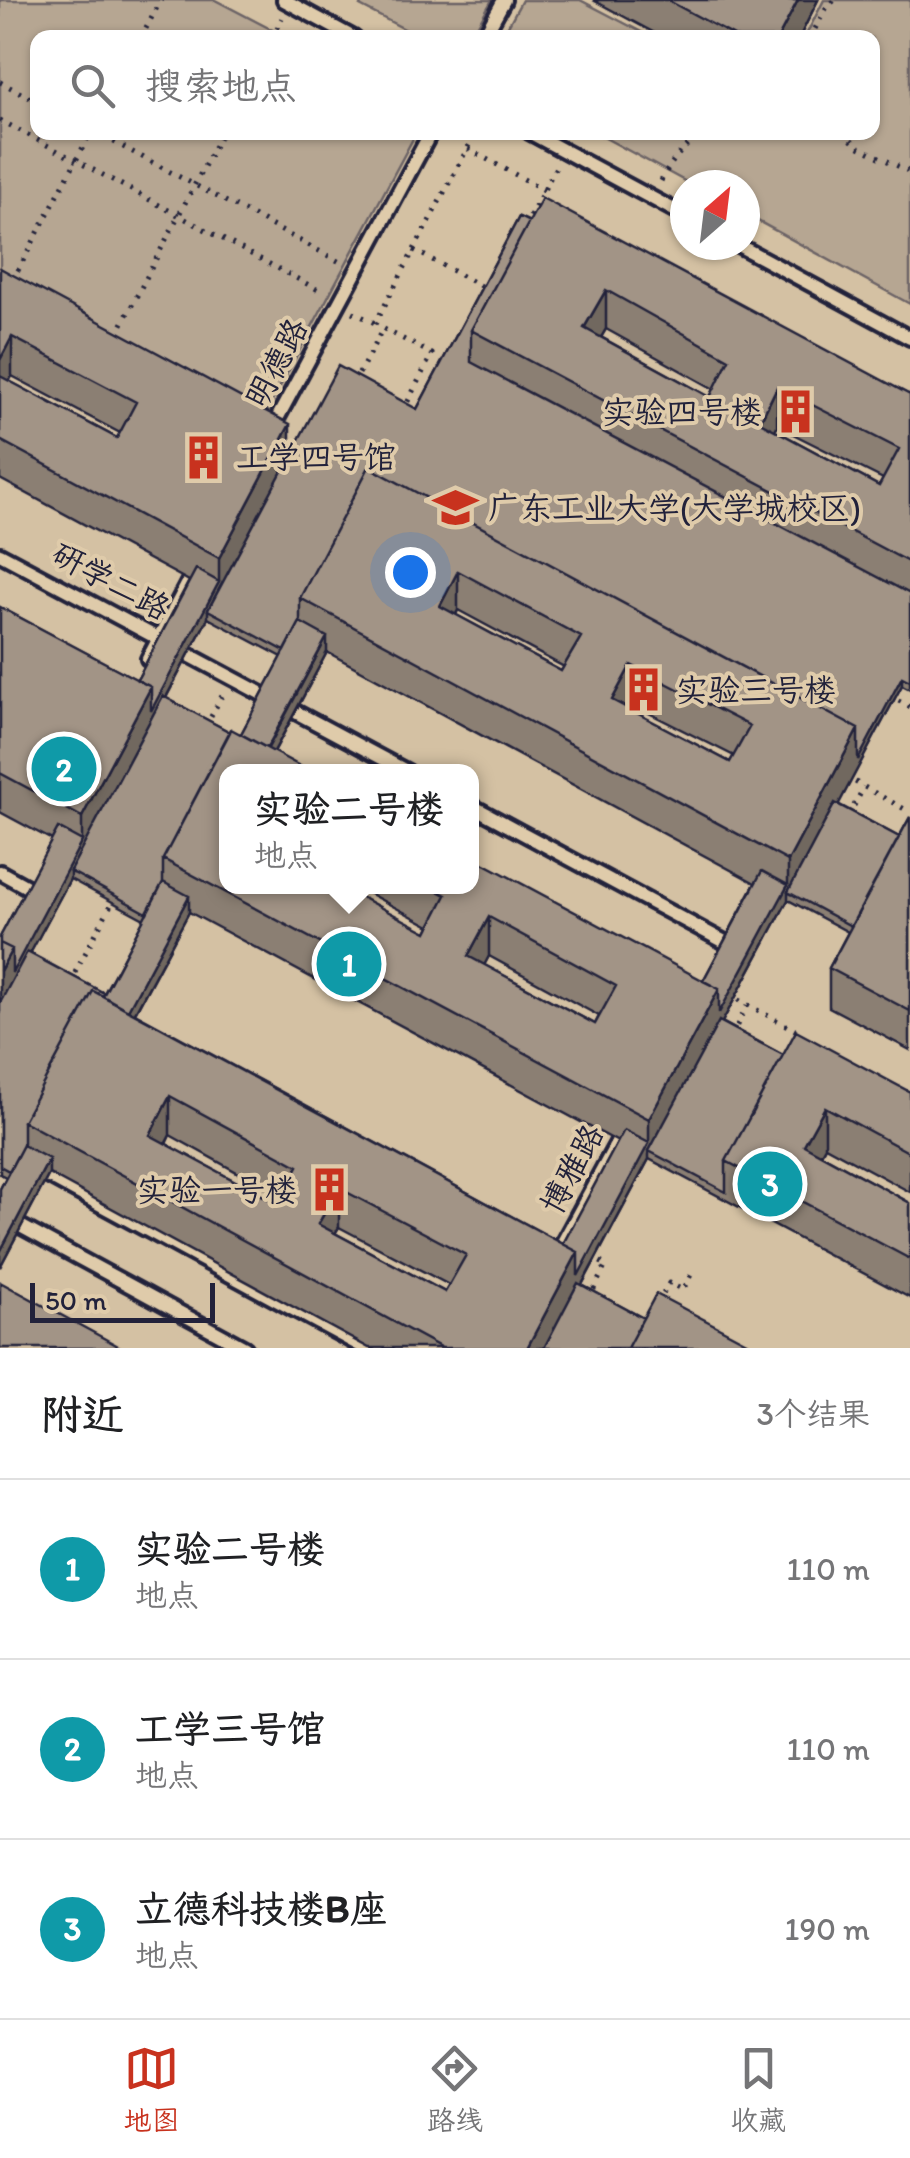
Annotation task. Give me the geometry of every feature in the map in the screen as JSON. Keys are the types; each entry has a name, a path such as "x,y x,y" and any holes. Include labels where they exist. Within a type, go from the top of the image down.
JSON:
{"lane":[{"path":"284,0 339,30"},
{"path":"487,30 504,0"},
{"name":"明德路","path":"263,444 427,140"},
{"path":"545,140 670,208"},
{"path":"760,257 910,338"},
{"name":"研学二路","path":"0,554 393,764"},
{"path":"140,673 198,565"},
{"path":"479,810 725,942"},
{"path":"18,904 36,870"},
{"path":"0,872 28,886"},
{"path":"716,959 734,925"},
{"name":"博雅路","path":"552,1264 634,1112"},
{"path":"42,1173 364,1348"},
{"path":"0,1215 245,1348"}],"path":[{"path":"145,30 161,0"},
{"path":"814,30 835,0"},
{"path":"276,30 283,18"},
{"path":"804,18 817,24"},
{"path":"0,82 30,98"},
{"path":"0,120 30,136"},
{"path":"37,140 432,354 399,418"},
{"path":"11,284 88,140"},
{"path":"108,140 357,272"},
{"path":"114,340 218,140"},
{"path":"375,324 472,140"},
{"path":"658,185 672,161 692,140"},
{"path":"851,140 910,172"},
{"path":"468,148 544,190"},
{"path":"520,235 558,165"},
{"path":"414,250 497,295"},
{"path":"350,392 383,328"},
{"path":"204,730 232,677"},
{"path":"886,694 910,707"},
{"path":"849,776 835,769 910,812"},
{"path":"848,817 864,787"},
{"path":"68,986 122,883"},
{"path":"715,987 799,1032 794,1041 800,1045"},
{"path":"725,1048 748,1004"},
{"path":"576,1250 606,1266 590,1297"},
{"path":"654,1311 669,1282 682,1290 692,1273"}],"shaded area":[{"path":"0,0 215,0 273,30 30,30 30,140 412,140 254,435 0,300"},
{"path":"363,0 492,0 475,30 406,30 360,6"},
{"path":"522,0 580,0 638,30 506,30"},
{"path":"824,0 910,0 910,304 760,222 760,170 670,170 670,173 609,140 880,140 880,30 809,30"}],"building":[{"path":"667,0 798,0 782,30 723,30"},
{"path":"542,198 910,395 910,563 471,330","holes":["606,290 729,359 710,397 584,328","777,387 899,449 879,486 760,422"]},
{"path":"519,217 529,222 471,330 471,362 910,594 910,681 902,677 858,760 858,729 369,467 300,598 300,622 285,651 208,610 338,366 417,409"},
{"path":"0,268 290,424 219,558 0,440 0,376 117,438 136,402 12,337 0,360"},
{"path":"369,467 858,729 788,861 300,598","holes":["458,571 581,637 561,671 440,606","631,665 750,726 730,762 612,700"]},
{"path":"196,569 219,582 151,711 151,687 137,680"},
{"path":"0,607 151,687 82,817 0,773"},
{"path":"300,622 327,637 267,748 241,734"},
{"path":"163,696 230,732 163,859 163,882 147,913 70,871"},
{"path":"231,729 296,764 219,764 219,889 163,859"},
{"path":"835,803 899,837 851,926 788,892"},
{"path":"910,817 910,1011 829,968"},
{"path":"58,828 82,841 12,973 12,949 0,943 0,937"},
{"path":"479,861 719,989 649,1119 228,894 355,894 427,932 444,894 479,894","holes":["489,917 616,986 595,1024 468,956"]},
{"path":"762,871 788,885 719,1013 719,989 703,981"},
{"path":"163,882 189,896 128,1010 103,996"},
{"path":"0,943 12,949 0,971"},
{"path":"27,952 104,993 103,996 93,991 23,1121 23,1145 9,1171 0,1166 0,1003"},
{"path":"93,991 578,1252 527,1348 442,1348 23,1121","holes":["170,1096 298,1166 278,1204 150,1135","339,1188 466,1255 445,1292 318,1224"]},
{"path":"719,1021 783,1055 726,1161 726,1192 649,1151"},
{"path":"796,1031 910,1092 910,1153 825,1107 804,1145 910,1203 910,1259 726,1161"},
{"path":"624,1130 649,1143 578,1276 578,1252 563,1244"},
{"path":"23,1145 49,1159 0,1252 0,1189"},
{"path":"0,1282 122,1348 0,1348"},
{"path":"578,1283 643,1318 627,1348 544,1348"},
{"path":"656,1294 758,1348 627,1348"}],"place":[{"name":"实验四号楼","path":"795,412"},
{"name":"工学四号馆","path":"203,457"},
{"name":"广东工业大学(大学城校区)","path":"455,508"},
{"name":"实验三号楼","path":"643,690"},
{"name":"工学三号馆","path":"64,769"},
{"name":"实验二号楼","path":"349,964"},
{"name":"立德科技楼B座","path":"770,1184"},
{"name":"实验一号楼","path":"330,1190"}]}
